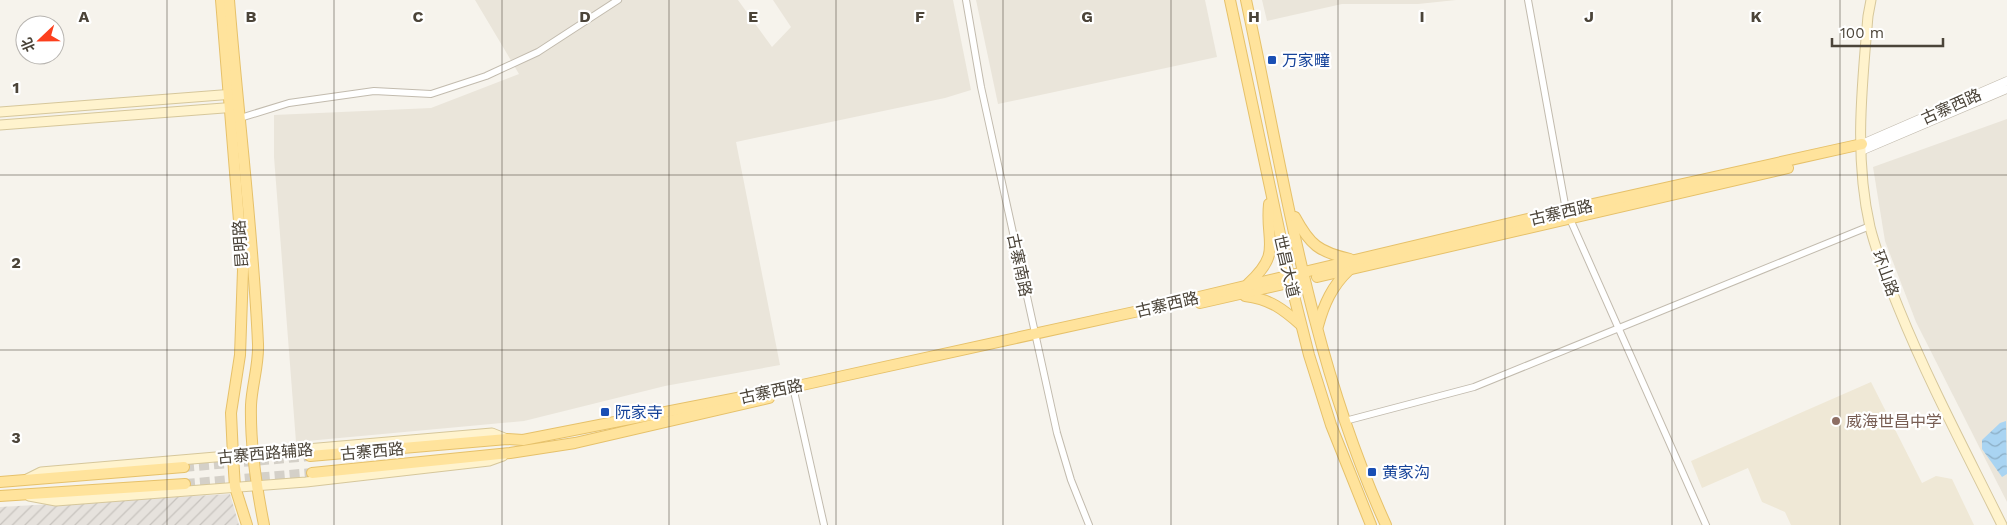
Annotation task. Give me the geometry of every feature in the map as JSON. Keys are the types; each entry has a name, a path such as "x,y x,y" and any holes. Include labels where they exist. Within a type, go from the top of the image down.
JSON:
{"main road":[{"name":"昆明路","path":"221,0 233,94"},
{"name":"昆明路","path":"229,0 243,270 240,355 231,413 235,487 247,525"},
{"name":"世昌大道","path":"1230,0 1301,325 1331,425 1371,525"},
{"name":"世昌大道","path":"1246,0 1304,276 1345,421 1363,472 1386,525"},
{"name":"环山路","path":"1871,0 1868,16 1860,118 1861,148 1870,226 1880,263 1914,345 2002,525"},
{"path":"0,112 233,94"},
{"path":"0,125 234,107"},
{"name":"昆明路","path":"235,119 251,232 258,348 251,404 252,454 264,525"},
{"name":"古寨西路","path":"1035,336 1237,296 1304,276 1861,148"},
{"path":"1247,285 1268,263 1271,253 1269,209 1271,191"},
{"path":"1290,206 1306,237 1319,249 1352,265 1337,281 1330,293 1323,307 1318,327"},
{"name":"古寨西路","path":"312,473 510,453 575,444 793,390 1035,336 1247,285 1290,280"},
{"path":"1237,296 1261,298 1274,302 1301,325"},
{"name":"古寨西路","path":"310,456 507,439 522,440 793,390"},
{"name":"古寨西路辅路","path":"23,480 42,472 492,433 507,439"},
{"path":"24,495 56,501 256,486 489,461 510,453"},
{"path":"0,482 184,467"},
{"path":"0,496 185,484"}],"street":[{"path":"235,119 289,103 374,91 431,94 486,76 538,52 618,0"},
{"name":"古寨南路","path":"966,0 981,87 1035,336 1060,442 1071,480 1089,525"},
{"path":"1528,0 1568,214 1706,525"},
{"name":"古寨西路","path":"1861,148 2007,81"},
{"name":"古寨西路","path":"1861,148 2007,89"},
{"path":"1345,421 1474,387 1870,226"},
{"path":"793,390 824,525"}],"shaded area":[{"path":"475,0 738,0 772,47 791,27 773,0 953,0 971,90 945,98 736,142 780,365 665,386 524,421 296,442 274,157 274,115 431,108 519,74"},
{"path":"976,0 1205,0 1217,57 998,104"},
{"path":"1262,0 1456,0 1418,4 1342,4 1267,21"},
{"path":"2007,119 2007,502 1916,322 1885,241 1873,167"},
{"name":"威海世昌中学","path":"1871,382 1922,483 1936,476 1952,479 1974,525 1791,525 1785,512 1762,502 1748,468 1702,488 1691,461"},
{"path":"230,494 239,525 0,525 0,507"}],"water":[{"path":"2006,421 2007,474 2002,477 1982,449 1982,440 2000,423"}],"tunnel":[{"path":"184,467 310,456"},
{"path":"185,484 312,473"}],"place":[{"name":"万家疃","path":"1272,60"},
{"name":"阮家寺","path":"605,412"},
{"name":"威海世昌中学","path":"1836,421"},
{"name":"黄家沟","path":"1372,472"}]}
